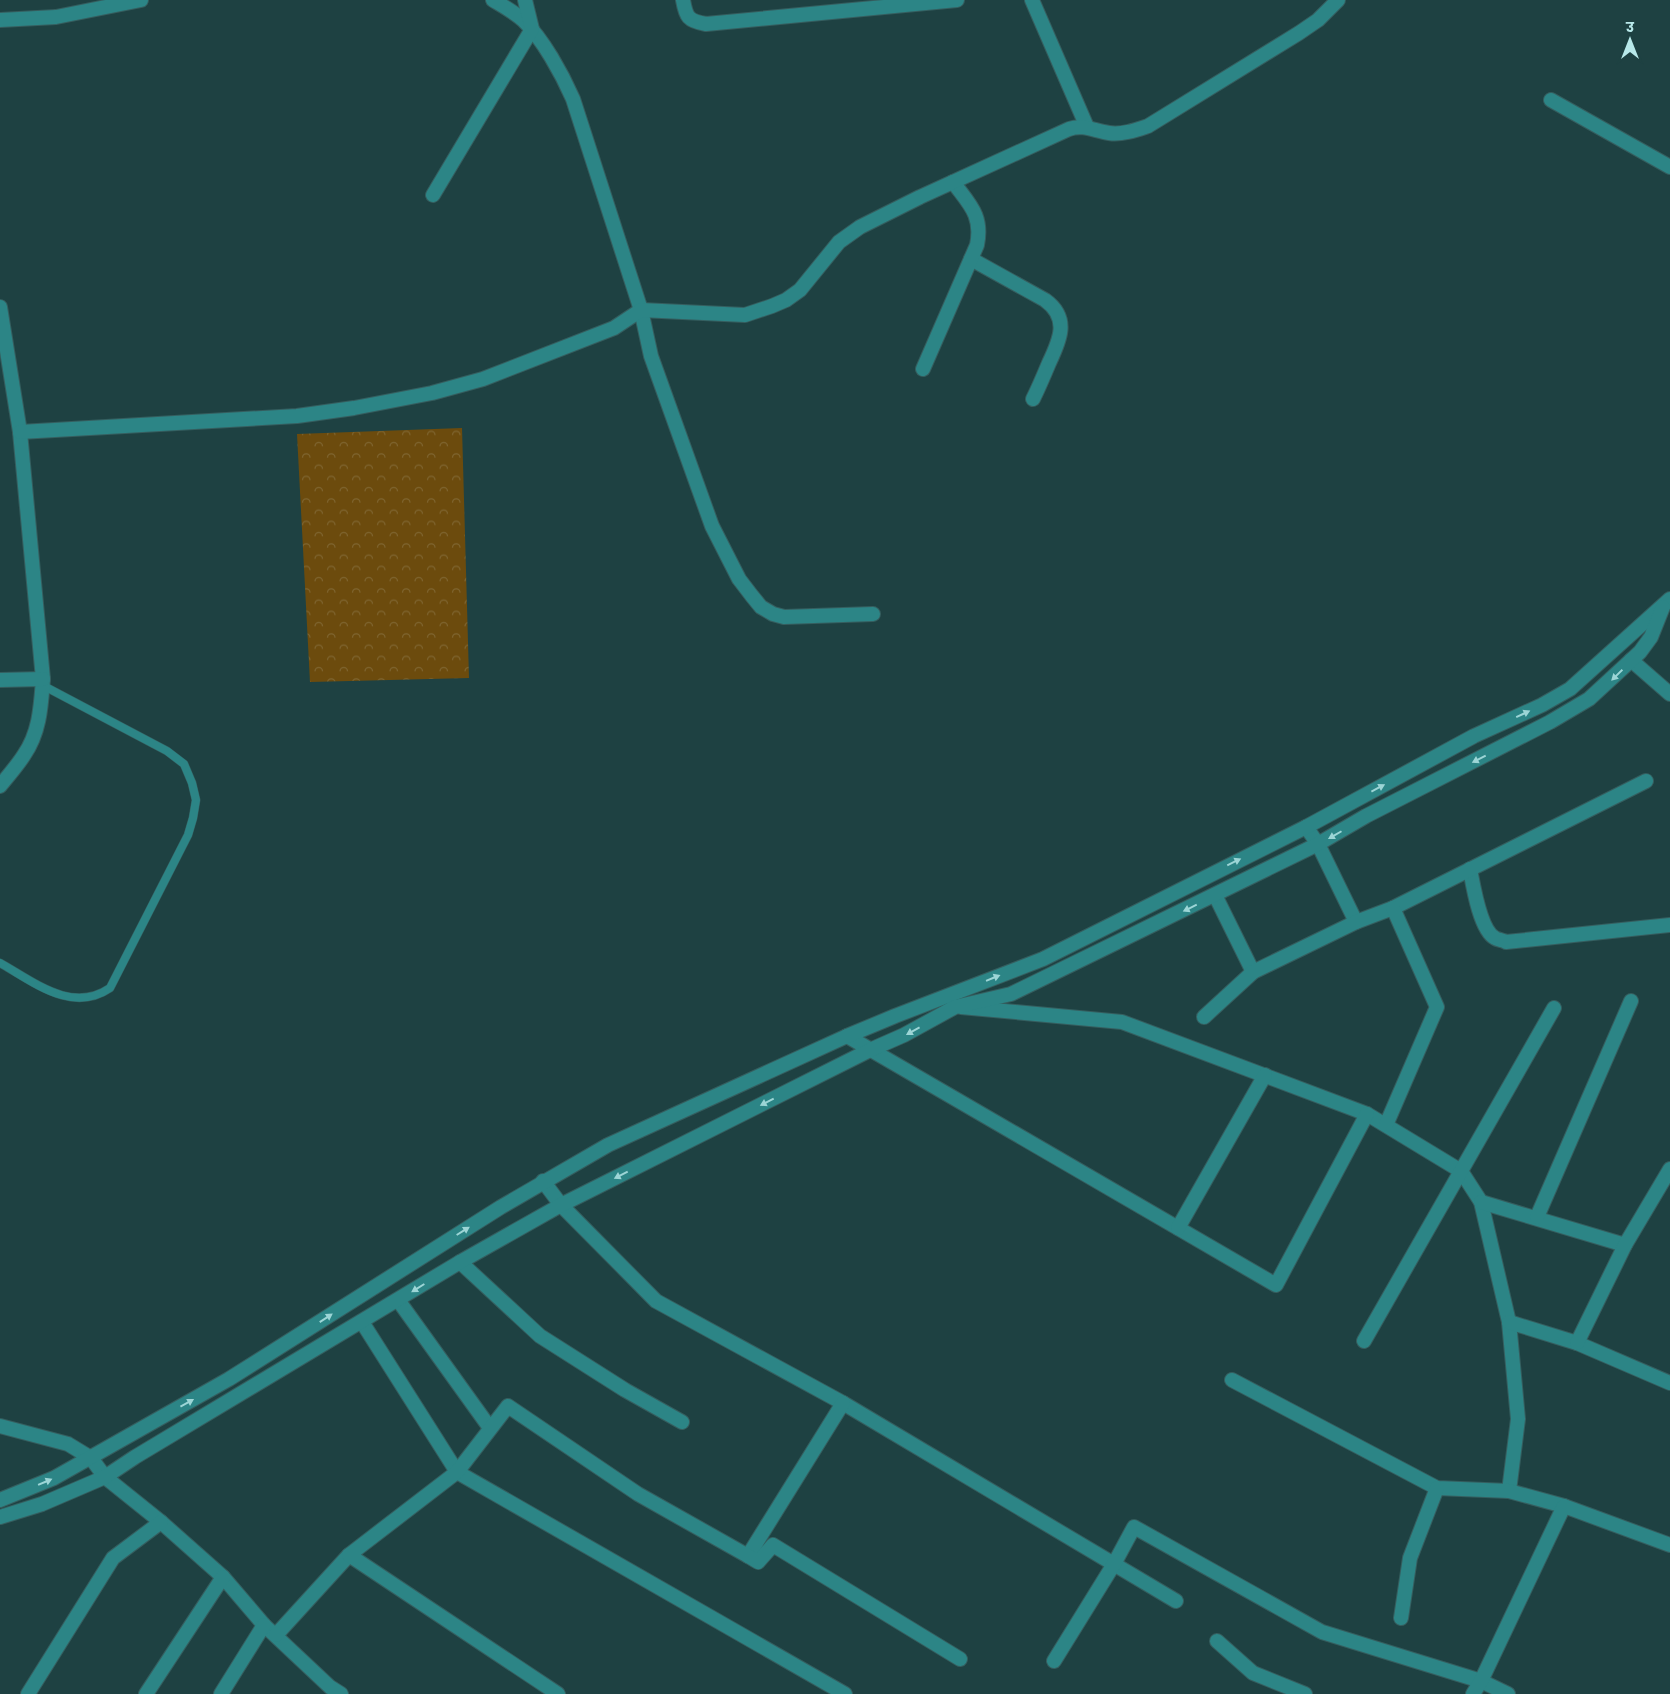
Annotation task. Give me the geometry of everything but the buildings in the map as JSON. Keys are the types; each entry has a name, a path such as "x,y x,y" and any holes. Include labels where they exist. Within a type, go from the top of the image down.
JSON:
{"street":[{"path":"0,20 56,17 141,0"},
{"path":"493,0 521,18 532,30 564,79 573,99 641,310 651,356 712,526 739,579 761,607 773,614 784,617 873,614"},
{"path":"433,195 532,30 524,0"},
{"path":"683,0 687,16 693,22 706,24 957,0"},
{"path":"1032,0 1087,127"},
{"path":"20,432 297,416 354,408 432,393 483,379 614,328 641,310 745,315 786,300 800,290 839,242 860,226 1077,126 1108,133 1120,133 1148,126 1299,34 1318,20 1338,0"},
{"path":"1552,100 1670,167"},
{"path":"923,368 977,245 979,226 972,209 953,182"},
{"path":"971,259 1045,300 1053,306 1058,315 1061,336 1033,398"},
{"path":"0,314 20,432 43,682 40,717 34,735 25,754 0,786"},
{"path":"0,1500 54,1478 229,1380 374,1286 543,1181 608,1145 651,1124 895,1016 952,1002 1011,994 1215,896 1318,844 1366,816 1499,749 1589,699 1632,660 1651,638 1668,606"},
{"path":"0,1517 42,1504 105,1477 135,1457 460,1262 561,1205 870,1050 904,1035 952,1002 1042,959 1306,826 1474,736 1542,705 1570,689 1668,606"},
{"path":"1632,660 1670,694"},
{"path":"0,680 43,682"},
{"path":"1570,689 1580,704"},
{"path":"1204,1017 1253,972 1356,922 1393,908 1646,781"},
{"path":"1306,826 1318,844 1356,922"},
{"path":"1470,869 1477,902 1486,927 1493,937 1506,942 1670,925"},
{"path":"1215,896 1253,972"},
{"path":"1386,1125 1437,1007 1393,908"},
{"path":"1537,1217 1632,1001"},
{"path":"952,1002 1122,1022 1367,1114 1460,1171 1481,1202 1509,1322 1518,1419 1509,1491"},
{"path":"1364,1341 1554,1008"},
{"path":"847,1036 1276,1285 1367,1114"},
{"path":"1178,1228 1265,1075"},
{"path":"1578,1343 1625,1245 1670,1169"},
{"path":"543,1181 561,1205 656,1301 843,1402 1176,1601"},
{"path":"1481,1202 1537,1217 1625,1245"},
{"path":"460,1262 540,1336 625,1390 682,1422"},
{"path":"398,1300 490,1428"},
{"path":"362,1322 457,1472 845,1694"},
{"path":"1509,1322 1578,1343 1670,1383"},
{"path":"1232,1380 1437,1488 1509,1491 1564,1506 1670,1545"},
{"path":"748,1556 843,1402"},
{"path":"276,1635 349,1555 457,1472 508,1406 638,1494 758,1562 773,1545 960,1659"},
{"path":"0,1426 68,1444 91,1458 105,1477 161,1522 223,1577 264,1625 332,1692"},
{"path":"1400,1618 1410,1558 1437,1488"},
{"path":"1473,1694 1481,1681 1564,1506"},
{"path":"28,1694 114,1558 161,1522"},
{"path":"1054,1661 1114,1564 1134,1527 1322,1632 1481,1681 1508,1694"},
{"path":"349,1555 558,1694"},
{"path":"146,1694 223,1577"},
{"path":"221,1694 264,1625"},
{"path":"1217,1641 1253,1673 1306,1694"}],"lane":[{"path":"0,962 54,993 69,998 83,999 99,995 110,988 188,835 196,800 192,783 184,764 167,752 43,682"}],"green space":[{"path":"462,428 469,678 310,682 297,434"}]}
